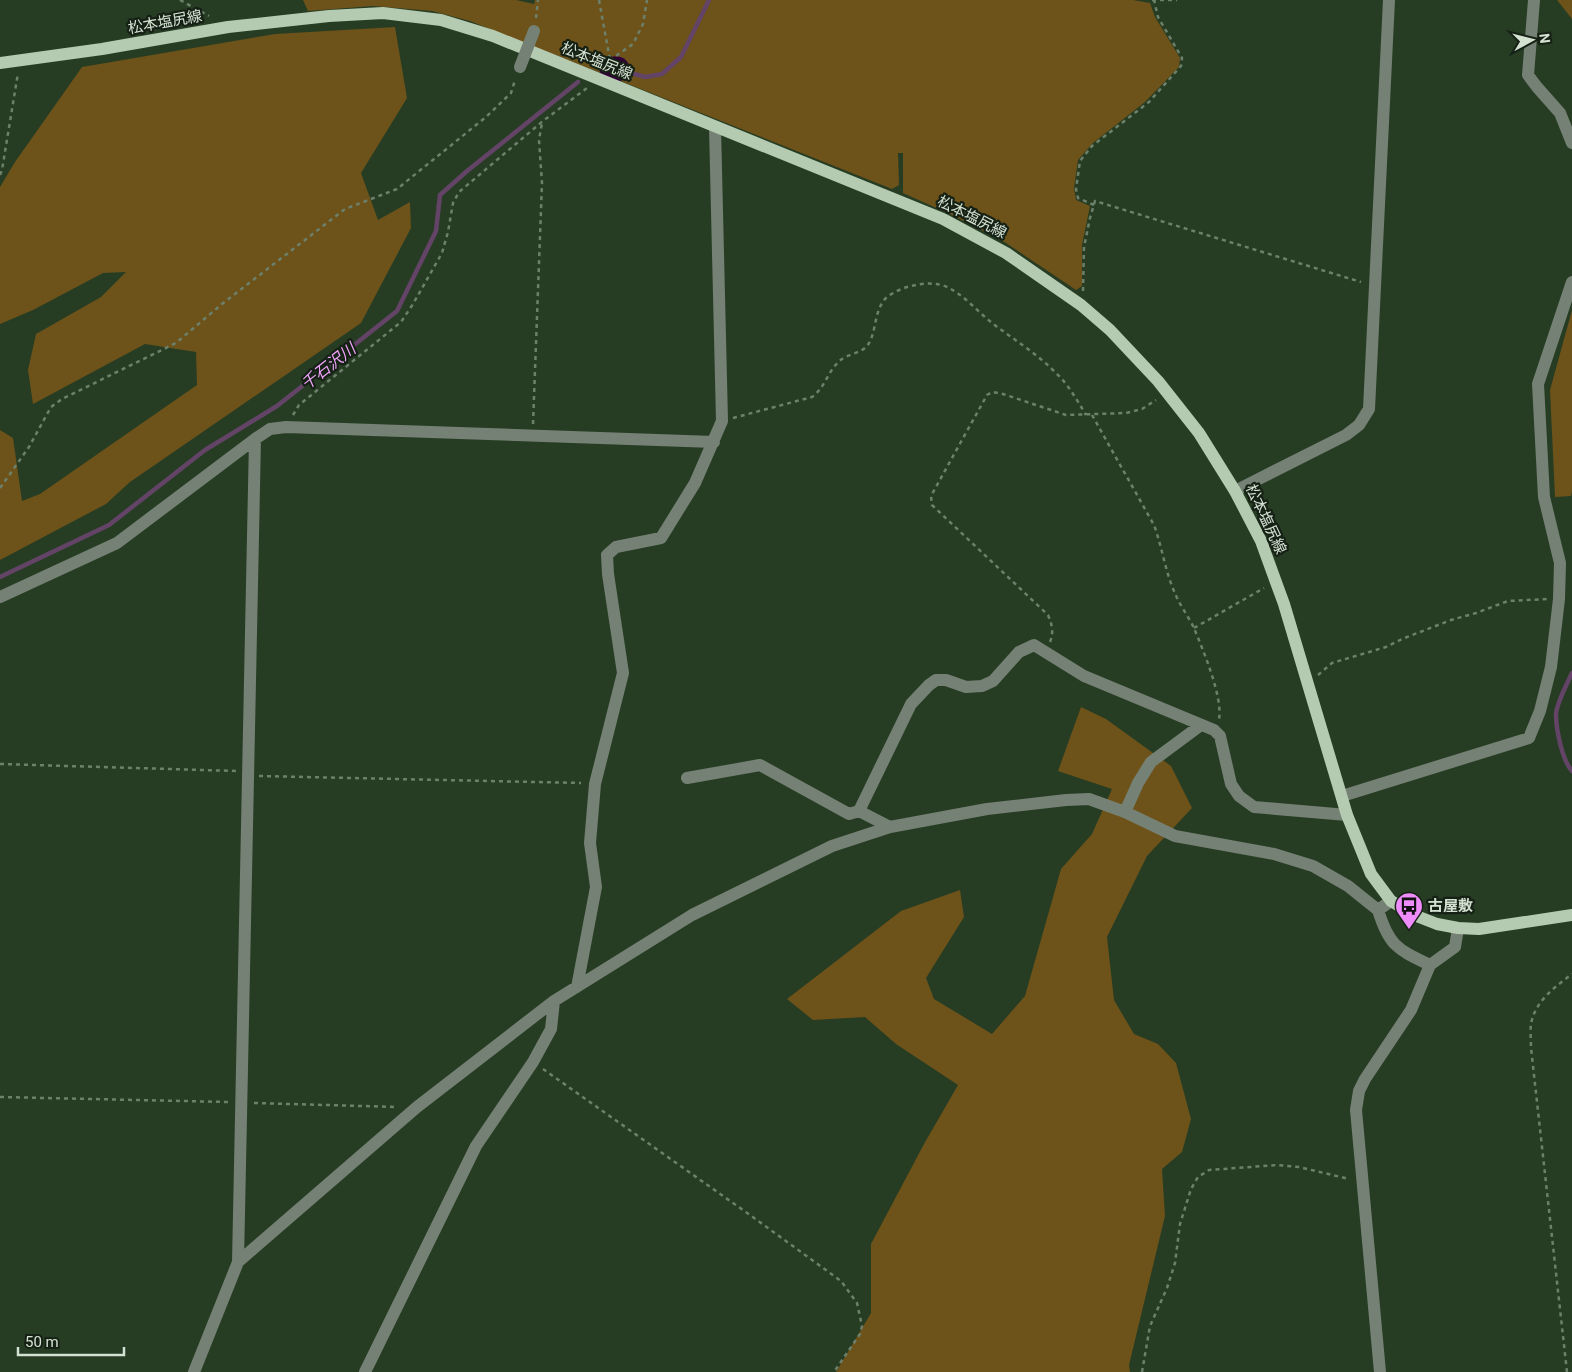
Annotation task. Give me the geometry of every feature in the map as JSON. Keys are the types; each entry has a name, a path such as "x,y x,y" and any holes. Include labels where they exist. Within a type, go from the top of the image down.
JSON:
{"main road":[{"name":"松本塩尻線","path":"0,63 102,49 228,27 329,16 383,13 441,20 493,36 943,219 1006,252 1081,305 1110,330 1168,393 1199,433 1235,491 1261,540 1284,604 1347,815 1371,874 1391,901 1419,917 1437,924 1458,928 1479,929 1572,915"}],"street":[{"path":"1235,491 1346,435 1359,425 1369,409 1389,0"},
{"path":"1534,0 1528,75 1560,112 1572,144"},
{"path":"520,67 534,31"},
{"path":"577,987 596,887 590,843 595,784 623,673 606,556 616,547 660,538 696,483 722,421 715,126"},
{"path":"1342,796 1529,738 1540,711 1551,667 1559,598 1560,563 1544,496 1538,384 1572,282"},
{"path":"0,597 117,543 255,439 270,430 286,427 714,442"},
{"path":"194,1372 238,1262 255,439"},
{"path":"859,811 911,704 929,685 936,680 946,680 966,687 982,686 993,681 1019,652 1034,645 1084,676 1214,730 1220,736 1231,784 1239,796 1254,807 1347,815"},
{"path":"1125,812 1138,783 1151,762 1201,725"},
{"path":"687,778 760,765 849,814 859,811 890,826"},
{"path":"238,1262 417,1107 554,1001 692,915 832,846 890,826 987,809 1090,799 1125,812 1175,836 1274,854 1313,866 1348,886 1378,910 1385,931 1395,945 1407,954 1430,965"},
{"path":"1378,910 1391,901"},
{"path":"1380,1372 1356,1110 1358,1091 1411,1010 1430,965 1455,947 1458,928"},
{"path":"365,1372 476,1146 533,1062 551,1028 554,1001"}],"path":[{"path":"180,0 228,27"},
{"path":"534,31 538,0"},
{"path":"599,0 610,60"},
{"path":"286,427 299,405 401,322 442,254 448,232 452,202 459,192 542,121 601,80 610,60 633,44 643,24 646,0"},
{"path":"1094,205 1078,198 1076,189 1080,161 1092,146 1148,102 1181,66 1182,58 1158,17 1153,0 1177,0"},
{"path":"0,175 20,61"},
{"path":"0,488 29,446 51,407 62,399 176,343 222,304 346,208 396,189 486,117 511,93 520,67"},
{"path":"533,435 542,183 539,140 542,121"},
{"path":"1081,305 1084,285 1084,247 1095,201 1375,286"},
{"path":"722,421 758,410 812,398 820,391 831,370 842,359 866,348 877,314 886,299 918,284 934,283 947,287 958,294 1057,373 1086,415"},
{"path":"1046,652 1053,635 1053,626 1048,615 932,505 930,496 987,395 992,392 1066,415 1126,413 1142,408 1168,393"},
{"path":"1092,415 1154,525 1161,545 1168,577 1194,628 1220,702 1220,718 1214,730"},
{"path":"1194,628 1275,580"},
{"path":"1308,682 1332,663 1386,647 1451,620 1508,601 1559,598"},
{"path":"0,764 248,774 595,784"},
{"path":"1566,1372 1532,1058 1531,1025 1535,1011 1548,992 1572,974"},
{"path":"533,1062 841,1281 857,1303 862,1326 860,1334 834,1372"},
{"path":"0,1097 417,1107"},
{"path":"1142,1372 1150,1326 1167,1288 1175,1263 1180,1224 1191,1189 1198,1177 1209,1170 1277,1165 1299,1167 1362,1182"}],"shaded area":[{"path":"303,0 516,0 534,4 535,0 1133,0 1150,3 1155,17 1180,58 1179,67 1145,102 1093,143 1078,160 1074,188 1076,200 1090,206 1082,245 1082,286 1076,290 1003,241 903,193 903,153 898,153 899,185 892,189 470,21 432,11 373,6 308,11"},
{"path":"1557,0 1572,0 1572,19"},
{"path":"395,27 407,98 361,173 378,220 410,202 411,228 361,323 130,482 106,504 0,560 0,430 13,438 22,501 40,494 197,385 196,352 145,344 33,404 28,370 36,334 101,297 126,272 103,273 33,310 0,324 0,187 15,162 82,67 275,34"},
{"path":"1572,310 1572,491 1571,496 1555,497 1550,390"},
{"path":"1081,707 1106,719 1171,766 1192,808 1147,856 1107,937 1114,1000 1134,1034 1158,1044 1176,1063 1191,1119 1182,1152 1162,1169 1165,1216 1129,1365 1130,1372 836,1372 871,1313 871,1244 924,1144 958,1085 896,1044 865,1017 813,1020 787,999 901,911 960,890 964,917 926,978 934,999 992,1034 1025,996 1061,869 1092,834 1112,789 1058,771"}],"waterway":[{"name":"千石沢川","path":"617,69 645,77 662,74 681,57 709,0"},
{"name":"千石沢川","path":"612,69 617,69"},
{"name":"千石沢川","path":"0,577 109,525 205,450 277,406 397,311 436,231 440,195 578,82"},
{"path":"1572,673 1560,699 1556,714 1560,744 1565,760 1572,771"}],"place":[{"name":"古屋敷","path":"1409,930"}]}
